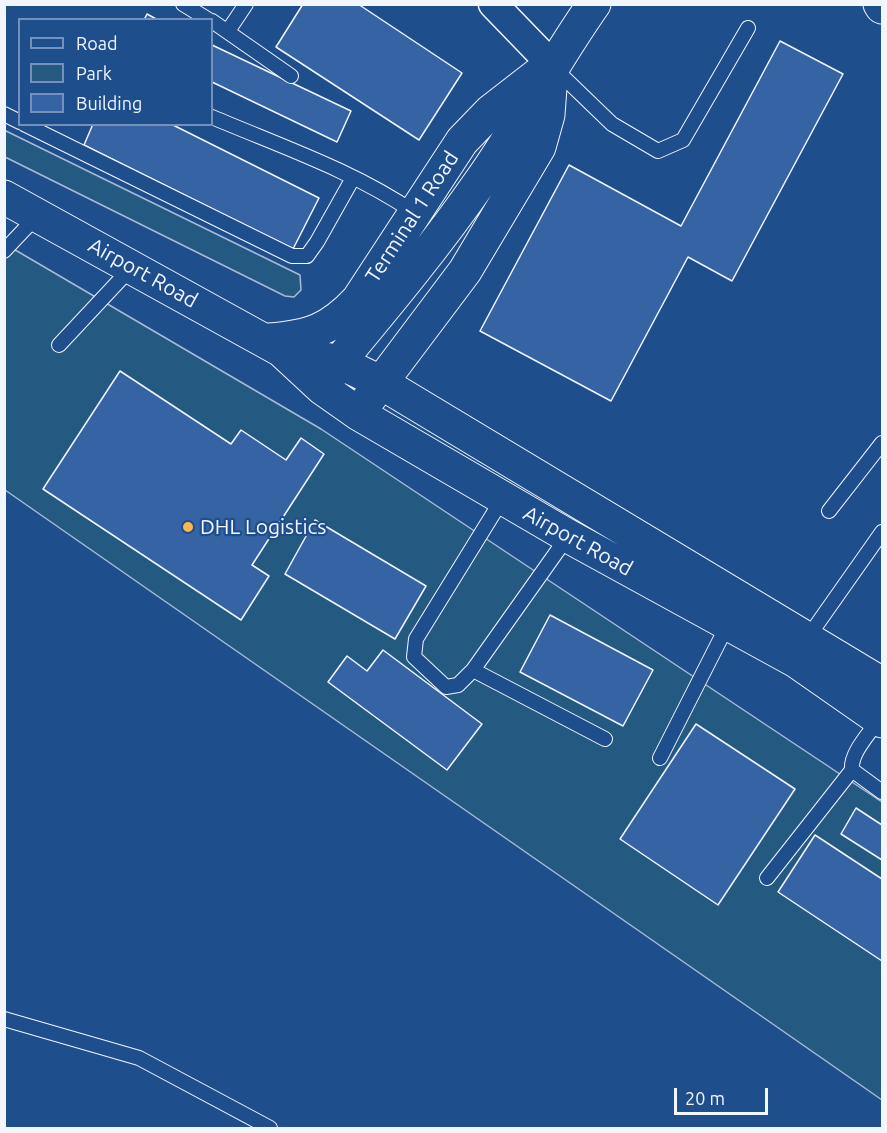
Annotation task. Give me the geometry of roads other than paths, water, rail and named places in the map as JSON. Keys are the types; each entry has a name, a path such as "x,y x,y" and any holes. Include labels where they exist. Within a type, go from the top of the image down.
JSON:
{"street":[{"path":"493,4 552,65"},
{"name":"Terminal 1 Road","path":"331,375 427,256 482,180 552,65 594,4"},
{"name":"Terminal 1 Road","path":"271,345 300,338 340,319 358,300 462,141 515,91 552,65"},
{"name":"Terminal 1 Road","path":"359,414 380,382 465,271 539,147 548,115 552,65"},
{"name":"Airport Road","path":"4,197 271,345 331,375 380,382 802,649 881,720"},
{"name":"Airport Road","path":"331,375 359,414 568,536 728,624 802,649 882,684"}],"lane":[{"path":"183,4 207,18"},
{"path":"228,31 246,4"},
{"path":"213,22 291,76"},
{"path":"552,65 612,124 658,152 683,140 748,28"},
{"path":"4,114 18,121"},
{"path":"213,117 387,194 416,213"},
{"path":"32,126 49,130 292,256 307,256 353,178"},
{"path":"4,251 39,215"},
{"path":"59,345 132,267"},
{"path":"830,510 882,443"},
{"path":"503,498 416,639 414,657 446,687 458,685 473,670 568,536"},
{"path":"802,649 882,532"},
{"path":"660,758 728,624"},
{"path":"473,670 605,739"},
{"path":"767,879 852,770 851,762 855,754 881,720"},
{"path":"852,770 882,792"},
{"path":"4,1019 139,1058 270,1128"}],"place":[{"name":"DHL Logistics","path":"188,527"}]}
